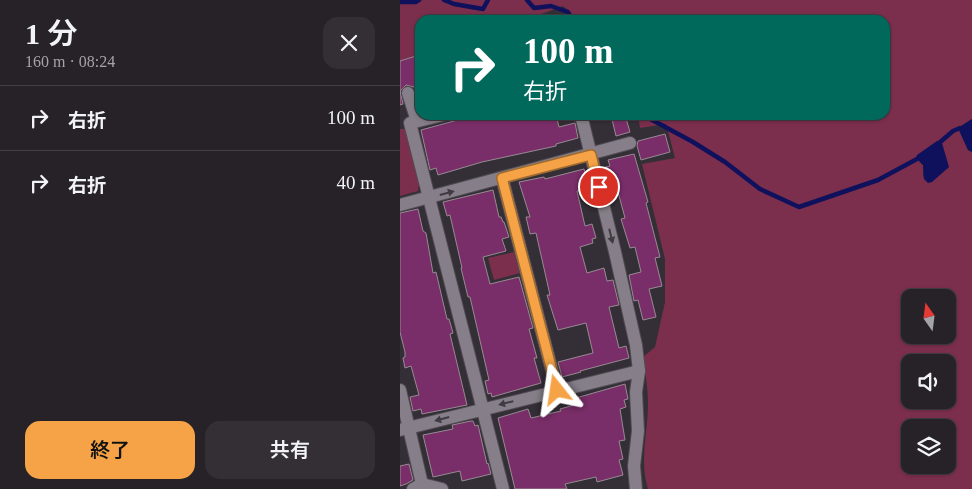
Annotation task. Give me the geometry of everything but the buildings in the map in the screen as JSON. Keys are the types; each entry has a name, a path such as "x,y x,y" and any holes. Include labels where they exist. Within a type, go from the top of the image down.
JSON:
{"street":[{"path":"408,94 415,115"},
{"path":"421,120 410,123 503,489"},
{"path":"582,120 636,345 639,370 636,392 638,431 633,488"},
{"path":"400,205 630,143"},
{"path":"502,178 557,390"},
{"path":"405,429 639,370"},
{"path":"400,390 405,429 417,486 442,489"}],"shaded area":[{"path":"400,0 972,0 972,119 958,128 968,150 972,152 972,489 648,489 645,478 644,457 648,403 643,357 655,347 665,302 665,259 642,164 675,158 666,124 640,128 639,120 890,120 890,15 574,15 563,6 539,15 415,15 415,56 400,61","holes":["919,162 949,168 923,177 923,165"]},
{"path":"972,119 972,152 968,150 958,128"},
{"path":"400,129 406,129 419,183 418,191 400,196"},
{"path":"937,141 942,143 949,167 932,182 928,183 924,179 923,165 916,158 917,155"},
{"path":"514,252 520,273 494,280 488,258"}],"waterway":[{"path":"400,2 416,2 419,0"},
{"path":"444,0 454,4 483,9 488,0"},
{"path":"527,0 534,8 551,6 568,12 569,15"},
{"path":"652,120 725,162 760,189 799,207 878,180 917,159"},
{"path":"938,144 953,131 960,128"}],"route":[{"path":"557,390 502,178 591,155 599,187"}]}
